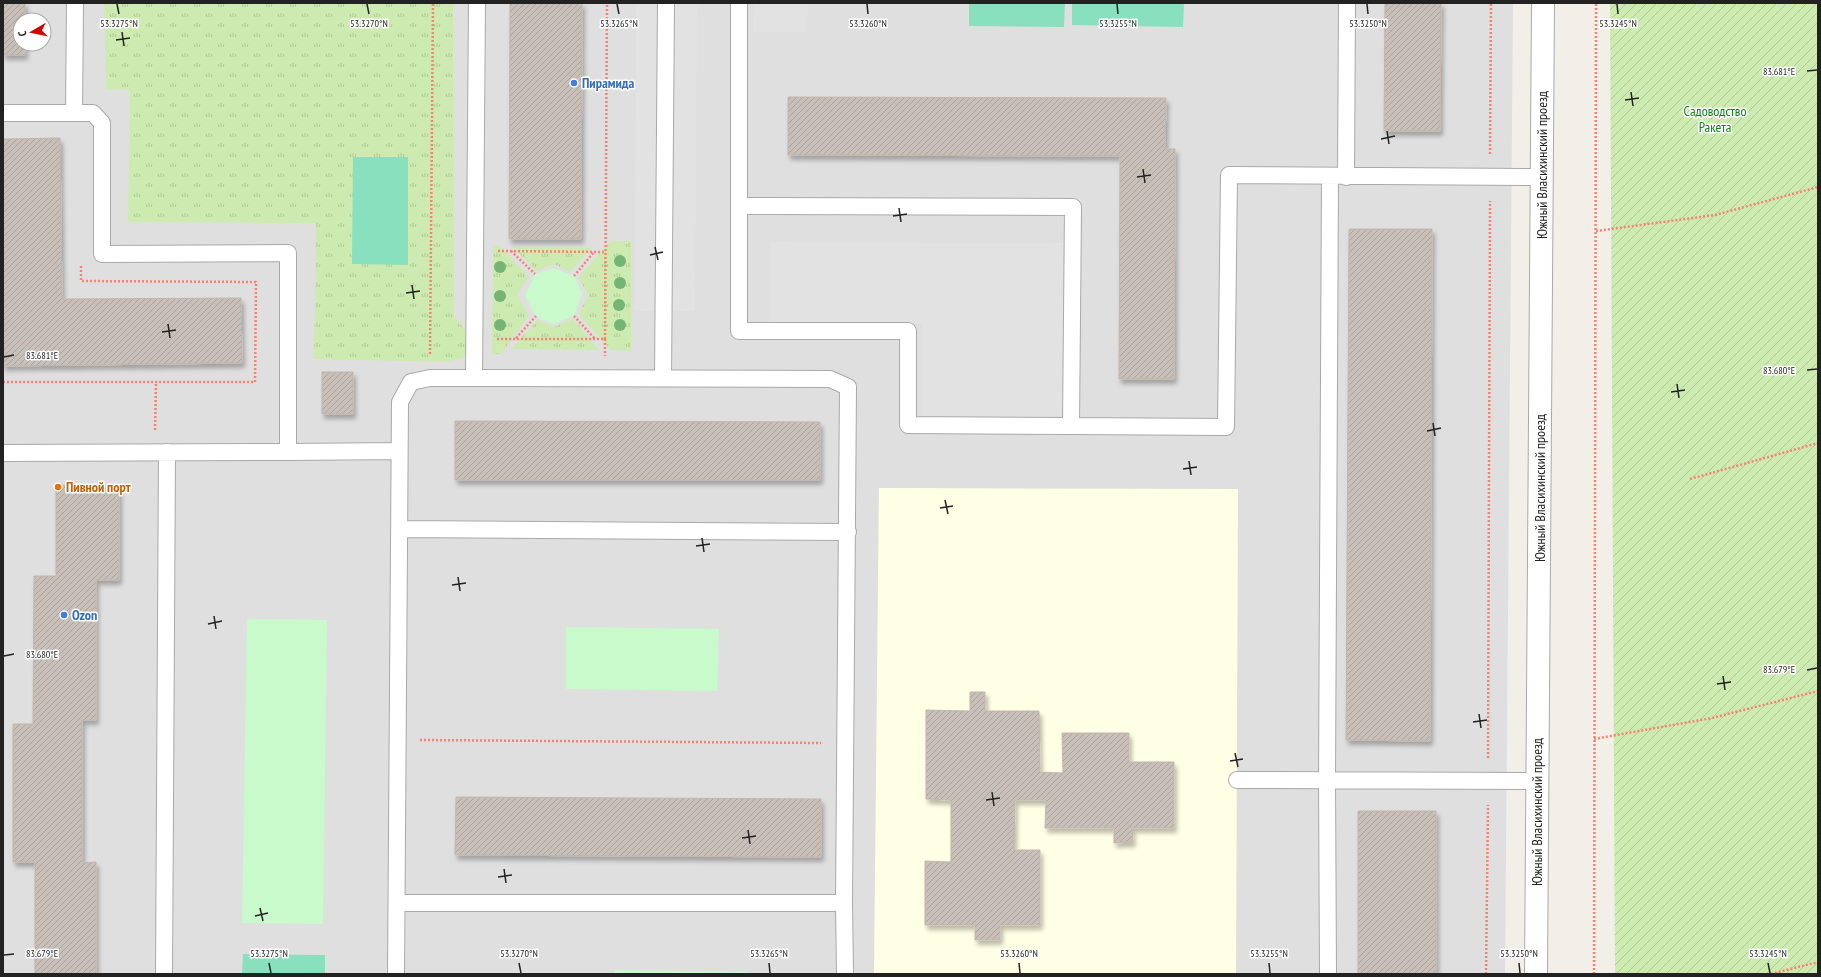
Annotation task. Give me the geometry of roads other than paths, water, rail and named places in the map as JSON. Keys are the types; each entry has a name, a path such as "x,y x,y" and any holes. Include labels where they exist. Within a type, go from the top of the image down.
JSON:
{"street":[{"name":"Южный Власихинский проезд","path":"1536,974 1544,3"}],"lane":[{"path":"74,112 75,3"},
{"path":"474,378 477,3"},
{"path":"663,378 666,3"},
{"path":"739,3 739,331 908,331 908,425 1226,427 1229,175 1542,177"},
{"path":"1346,176 1347,3"},
{"path":"3,113 93,112 102,124 102,254 288,253 288,452"},
{"path":"1328,974 1327,780 1330,176"},
{"path":"739,206 1073,207 1071,426"},
{"path":"396,974 400,402 410,382 430,378 830,378 848,387 844,903 846,974"},
{"path":"3,453 399,451"},
{"path":"164,974 167,452"},
{"path":"400,529 848,532"},
{"path":"1237,780 1538,781"},
{"path":"397,904 844,903"}],"place":[{"name":"Пирамида","path":"574,83"},
{"name":"Пивной порт","path":"58,487"},
{"name":"Ozon","path":"64,615"}],"park label":[{"name":"Садоводство Ракета","path":"1715,120"}]}
